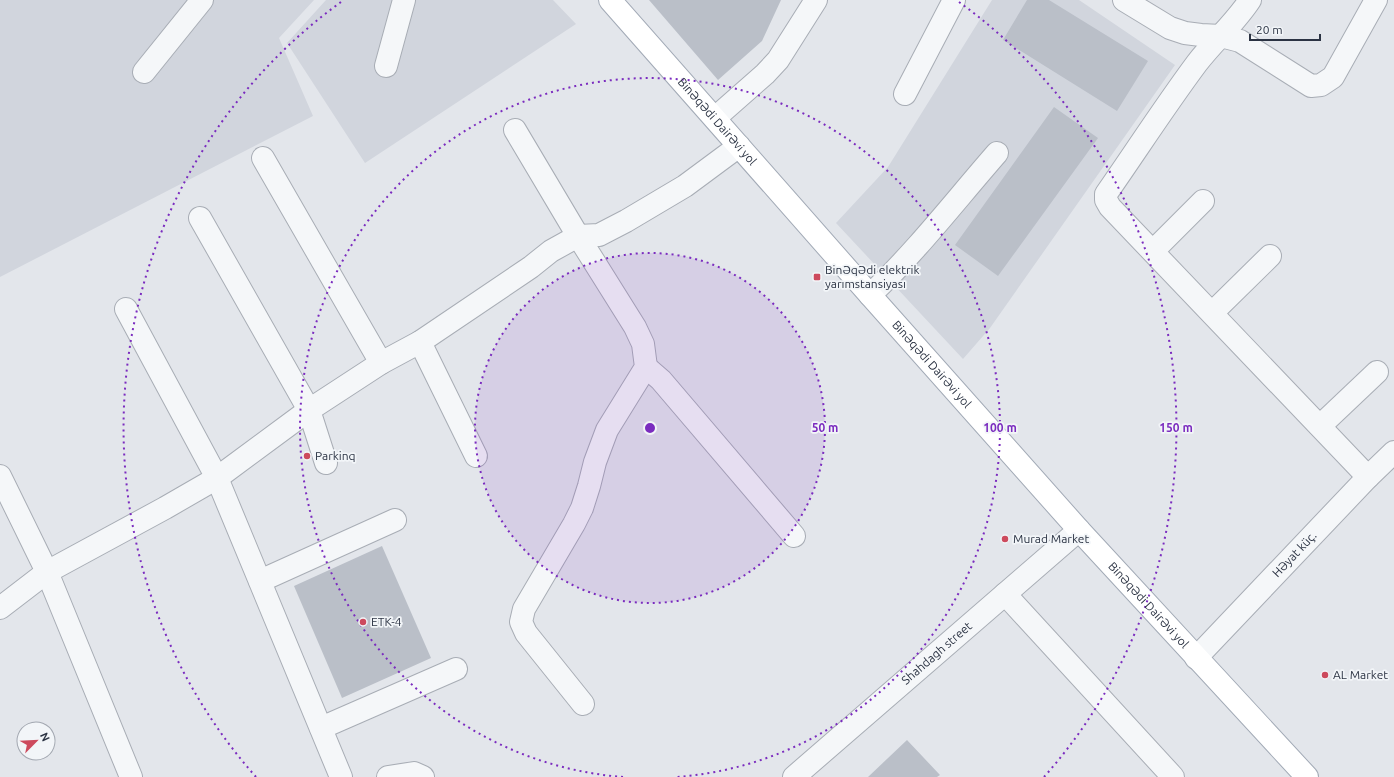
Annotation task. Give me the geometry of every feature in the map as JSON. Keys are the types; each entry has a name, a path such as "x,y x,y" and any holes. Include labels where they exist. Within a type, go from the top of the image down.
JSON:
{"main road":[{"name":"Binəqədi Dairəvi yol","path":"610,0 1079,530 1307,777"}],"street":[{"path":"144,72 202,0"},
{"path":"386,66 404,0"},
{"path":"715,118 765,74 778,60 816,0"},
{"path":"905,94 954,0"},
{"path":"1124,0 1170,28 1201,36 1221,36 1240,41 1311,86 1321,85 1333,77 1376,0"},
{"path":"1250,0 1240,14 1207,50 1191,71 1106,194 1106,200 1110,207 1368,477"},
{"path":"515,130 578,236 635,327 643,344 646,367 607,430 595,462 582,508 524,609 521,622 526,633 583,704"},
{"path":"0,608 46,572 165,508 217,478 309,410 381,363 420,342 531,267 551,251 578,236 599,235 626,222 685,186 739,146"},
{"path":"870,295 888,278 915,248 997,153"},
{"path":"263,158 381,363"},
{"path":"1153,251 1204,201"},
{"path":"200,218 309,410 326,463"},
{"path":"1212,313 1270,256"},
{"path":"126,309 217,478 341,777"},
{"path":"420,342 476,456"},
{"path":"646,367 661,380 794,536"},
{"path":"1320,426 1377,372"},
{"name":"Həyat küç.","path":"1196,658 1368,477 1394,452"},
{"path":"0,476 46,572 131,777"},
{"path":"260,581 395,520"},
{"name":"Shahdagh street","path":"794,777 1079,530"},
{"path":"1004,594 1173,777"},
{"path":"321,728 456,669"},
{"path":"388,777 414,773 423,777"}],"shaded area":[{"path":"0,0 314,0 279,38 313,116 0,277"},
{"path":"326,0 553,0 576,24 365,163 287,43"},
{"path":"992,0 1079,0 1175,65 990,328 963,359 836,223 888,167"}],"building":[{"path":"649,0 781,0 762,41 718,80"},
{"path":"1027,0 1049,0 1148,61 1117,111 1003,40"},
{"path":"1054,107 1098,138 998,276 955,245"},
{"name":"ETK-4","path":"382,546 431,658 342,698 294,586"},
{"path":"907,740 940,775 937,777 868,777"}],"place":[{"name":"Binəqədi elektrik yarımstansiyası","path":"817,277"},
{"name":"Parkinq","path":"307,456"},
{"name":"Murad Market","path":"1005,539"},
{"name":"ETK-4","path":"363,622"},
{"name":"AL Market","path":"1325,675"}]}
